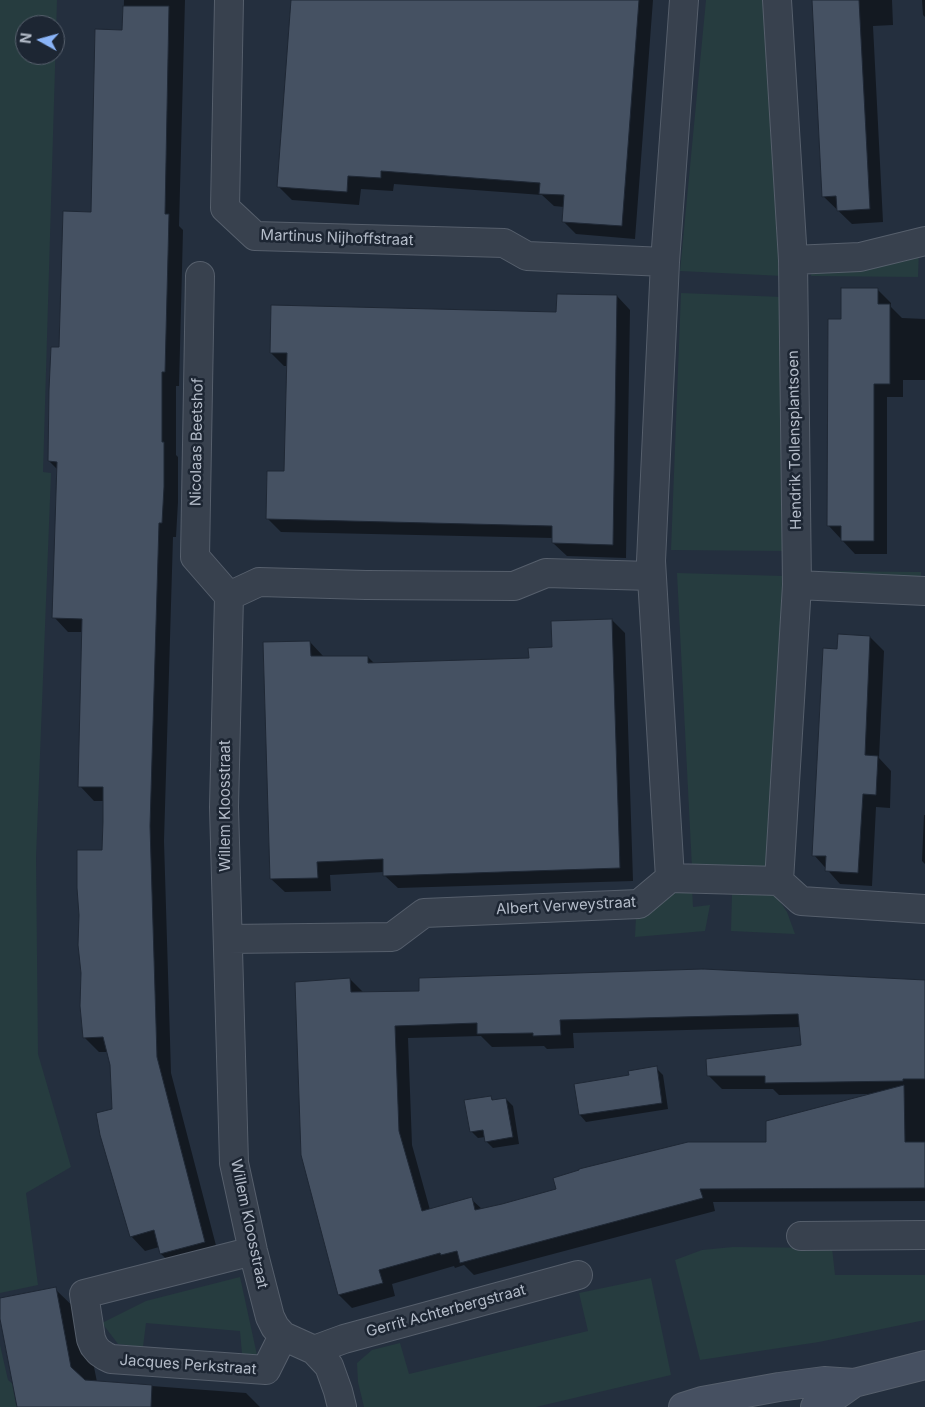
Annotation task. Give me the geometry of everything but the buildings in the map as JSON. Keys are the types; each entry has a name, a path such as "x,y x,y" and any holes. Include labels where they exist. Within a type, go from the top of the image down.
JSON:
{"street":[{"name":"Martinus Nijhoffstraat","path":"229,0 225,208 255,236 504,243 527,256 665,262"},
{"path":"684,0 665,262 651,561 670,878 779,881 801,901 925,909"},
{"name":"Hendrik Tollensplantsoen","path":"778,0 793,260 797,585 779,881"},
{"path":"793,260 860,257 925,241"},
{"name":"Nicolaas Beetshof","path":"200,276 195,557 230,596"},
{"path":"230,596 259,582 514,586 546,573 652,576"},
{"path":"797,585 925,591"},
{"name":"Willem Kloosstraat","path":"230,596 224,857 234,1163 253,1251 270,1317 275,1328 283,1336"},
{"name":"Albert Verweystraat","path":"228,939 392,937 424,913 639,904 670,878"},
{"path":"801,1236 925,1235"},
{"name":"Jacques Perkstraat","path":"253,1251 84,1294 94,1346 104,1356 112,1359 266,1370 283,1336"},
{"name":"Gerrit Achterbergstraat","path":"314,1350 354,1337 578,1275"},
{"path":"283,1336 314,1350 330,1366 342,1407"},
{"path":"683,1407 702,1401 739,1394 824,1381 854,1383 925,1365"},
{"path":"815,1407 827,1402 854,1383"}],"green space":[{"path":"0,0 57,0 57,15 15,15 15,65 55,65 43,472 51,473 36,857 38,1054 71,1167 26,1193 38,1285 0,1293"},
{"path":"706,0 768,0 783,276 680,271"},
{"path":"919,250 918,277 811,276 812,267"},
{"path":"681,293 782,297 785,551 671,550"},
{"path":"812,571 921,572 921,585 812,579"},
{"path":"677,573 784,576 766,870 692,868"},
{"path":"672,886 692,888 693,907 710,905 705,931 635,937 636,916"},
{"path":"771,888 787,912 795,934 731,931 732,894"},
{"path":"733,1247 832,1248 835,1275 925,1275 925,1320 819,1342 700,1360 675,1260 702,1250"},
{"path":"240,1277 257,1355 242,1354 240,1331 146,1323 143,1347 118,1344 102,1323 146,1301"},
{"path":"651,1278 671,1375 536,1407 364,1407 358,1382 357,1363 372,1350 400,1343 409,1374 588,1331 579,1293"},
{"path":"0,1345 8,1380 31,1399 24,1407 0,1407"}]}
